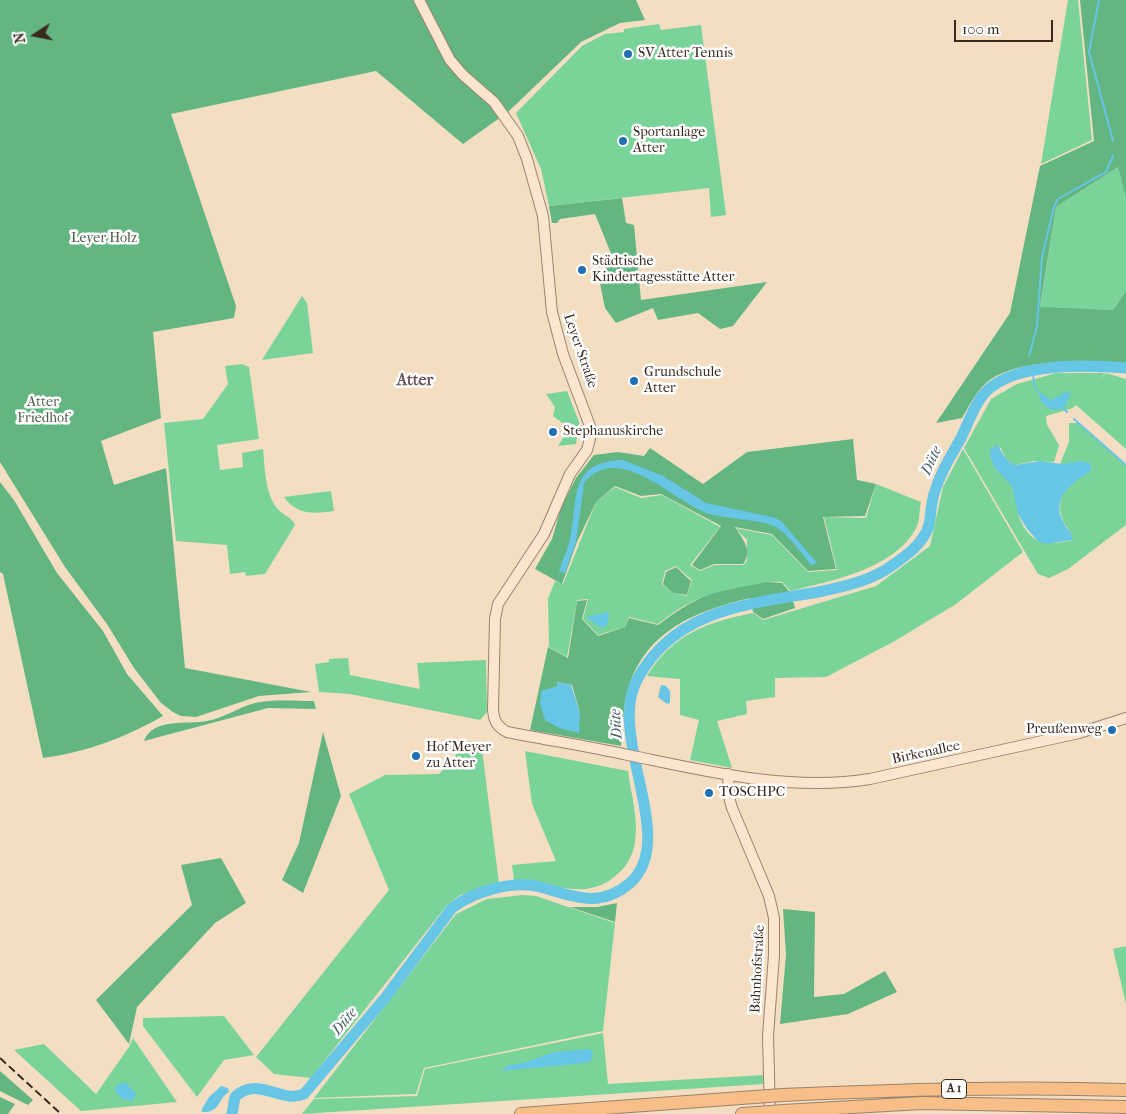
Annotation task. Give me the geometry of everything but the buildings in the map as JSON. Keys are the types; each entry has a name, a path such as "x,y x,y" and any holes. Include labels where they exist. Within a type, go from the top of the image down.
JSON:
{"highway":[{"name":"A 1","path":"521,1114 782,1095 930,1089 1049,1087 1126,1090"},
{"name":"A 1","path":"742,1114 922,1103 1126,1106"}],"street":[{"name":"Leyer Straße","path":"418,0 450,60 494,102 518,136 527,159 543,216 552,312 563,354 590,426 591,434 588,450 570,474 544,534 498,604 494,629 493,710 495,722 507,732 728,774"},
{"name":"Birkenallee","path":"728,774 785,781 856,781 1080,733 1126,718"},
{"name":"Bahnhofstraße","path":"728,774 727,785 732,808 769,896 774,918 768,1036 776,1113"}],"green space":[{"name":"Leyer Holz","path":"0,0 636,0 645,20 620,23 581,42 508,112 463,144 376,71 171,114 236,306 234,318 153,332 161,418 101,441 114,485 166,468 185,668 311,692 259,696 196,717 181,716 173,712 161,703 134,668 107,624 65,567 0,462"},
{"path":"1068,0 1078,0 1092,140 1041,164"},
{"path":"1080,0 1126,0 1126,199 1118,167 1056,207 1040,307 1113,310 1126,291 1126,363 1060,362 1011,370 990,379 976,394 962,418 936,423 1010,313 1040,166 1094,141"},
{"name":"Sportanlage Atter","path":"659,24 661,30 701,25 726,215 711,217 709,188 549,206 541,169 516,113 582,46 605,34"},
{"path":"1118,167 1126,199 1126,291 1113,310 1040,308 1056,207"},
{"path":"622,198 626,223 634,225 641,300 767,282 733,326 720,329 698,313 658,320 653,308 616,323 605,308 600,283 612,256 595,214 560,219 557,223 552,223 549,206"},
{"path":"302,296 307,303 313,353 262,360"},
{"path":"242,364 249,367 259,439 217,445 220,470 243,467 242,453 263,449 266,479 272,501 295,525 265,574 246,576 245,572 230,574 227,545 176,541 164,423 203,419 228,384 225,366"},
{"path":"1056,373 1105,373 1100,379 1106,373 1126,379 1126,449 1076,405 1073,408 1046,416 1047,425 1059,445 1054,462 1034,461 1015,465 1007,460 1000,447 994,467 1012,486 1018,513 1026,531 1032,537 1053,543 1072,540 1072,535 1064,523 1060,504 1065,491 1091,471 1082,461 1073,464 1060,464 1069,442 1069,423 1078,423 1126,465 1126,525 1068,569 1049,578 1038,574 964,448 991,399 1017,384"},
{"path":"567,391 579,422 576,444 558,446 569,428 553,416 555,407 546,394"},
{"path":"853,439 857,480 876,484 865,516 823,517 836,569 808,571 772,534 735,527 747,549 746,559 743,564 714,564 700,570 692,565 721,526 661,494 641,496 615,486 596,502 577,542 562,584 535,569 552,539 561,508 576,478 594,455 618,452 644,456 650,448 703,484 747,452"},
{"path":"963,449 1023,552 956,604 893,642 826,677 775,678 775,697 746,701 747,714 717,721 732,768 690,760 699,720 680,715 680,679 647,676 657,662 680,640 706,626 753,613 763,620 876,586 930,546 943,487"},
{"path":"0,482 14,500 57,573 103,631 127,674 163,716 105,743 75,752 43,758 3,574 0,572"},
{"path":"876,484 921,502 916,528 906,542 893,554 860,571 824,583 791,591 782,582 776,582 718,593 688,604 658,624 629,617 625,627 598,635 583,619 588,599 577,600 567,657 549,647 548,599 555,581 563,584 596,502 615,487 641,498 662,495 720,527 690,565 700,571 714,565 743,565 747,561 747,540 735,528 772,535 808,572 837,570 824,517 866,518","holes":["676,566 692,580 687,596 673,593 662,584 665,571"]},
{"path":"331,491 334,511 306,512 294,507 284,497"},
{"path":"676,567 691,581 687,595 673,593 663,584 666,572"},
{"path":"766,582 782,583 790,592 795,608 763,619 753,612 750,598 730,603 711,609 675,626 647,652 636,669 628,689 621,746 530,730 548,647 568,658 577,601 587,600 582,619 598,636 625,627 629,618 658,625 681,609 705,596","holes":["557,682 572,685 580,713 558,686"]},
{"path":"348,658 350,675 420,689 417,663 486,660 487,712 480,720 350,694 319,692 315,664 329,662 329,659"},
{"path":"314,701 316,709 268,708 144,741 149,733 163,725 213,720 255,703"},
{"path":"323,732 341,796 303,893 282,880 299,843"},
{"path":"468,741 481,742 499,883 460,895 447,905 311,1078 274,1074 256,1057 389,890 349,794 385,775 439,774"},
{"path":"525,751 628,771 635,814 635,842 632,855 625,867 608,882 586,889 577,889 514,881 512,865 556,861 532,804"},
{"path":"221,858 246,903 215,923 137,1007 129,1044 96,1000 192,905 181,865"},
{"path":"522,895 536,896 615,923 603,1031 424,1068 416,1094 314,1098 456,914 487,899"},
{"path":"617,903 615,922 570,907 597,907"},
{"path":"783,909 815,912 814,997 844,994 885,971 897,992 848,1014 780,1024 786,955"},
{"path":"1126,946 1126,1004 1113,949"},
{"path":"224,1016 254,1055 224,1060 197,1097 143,1026 143,1018"},
{"path":"603,1033 608,1084 764,1075 764,1084 302,1114 314,1099 417,1096 425,1069"},
{"path":"133,1038 177,1102 81,1111 14,1050 44,1044 96,1094 129,1047"},
{"path":"0,1071 33,1100 28,1105 0,1091"},
{"path":"0,1097 15,1104 8,1114 0,1114"}],"water":[{"path":"1038,391 1051,400 1066,392 1071,393 1064,409 1051,410 1041,402"},
{"path":"997,445 1007,460 1015,465 1040,461 1062,464 1082,461 1091,464 1091,471 1076,481 1064,493 1061,500 1061,517 1072,535 1072,540 1046,544 1038,541 1027,529 1018,514 1012,486 994,467 990,450"},
{"path":"623,460 663,476 706,503 776,518 782,522 817,563 811,565 789,538 774,526 706,513 645,477 628,470 612,468 598,472 584,483 576,542 565,573 559,571 570,539 577,494 585,474 594,467 606,462"},
{"path":"609,612 608,623 605,627 600,627 586,617"},
{"path":"557,682 571,685 580,713 579,733 559,728 545,720 540,704 541,691 558,686"},
{"path":"661,685 666,686 670,691 670,703 667,704 658,697"},
{"path":"590,1049 593,1054 591,1061 586,1063 501,1071 509,1065 524,1063 554,1052"},
{"path":"125,1082 136,1094 133,1101 121,1098 115,1091 117,1085"},
{"path":"221,1086 228,1088 229,1092 222,1098 216,1108 208,1112 202,1112 209,1097"}],"waterway":[{"path":"1099,0 1089,52 1113,141"},
{"path":"1029,356 1037,327 1042,257 1054,207 1058,199 1106,172 1113,156"},
{"path":"1023,373 1026,366"},
{"name":"Düte","path":"232,1114 235,1097 244,1091 261,1089 286,1096 304,1094 385,998 452,908 461,902 492,889 515,885 536,886 572,896 595,898 618,891 630,883 643,864 648,840 646,814 630,728 630,702 638,678 654,655 672,637 693,624 741,606 827,590 862,581 879,574 906,555 918,544 926,532 939,479 977,404 990,388 1003,380 1019,373 1055,367 1093,366 1126,368"},
{"path":"1033,371 1034,386 1038,391"},
{"path":"1064,409 1067,412"},
{"path":"1074,419 1126,465"}],"railway":[{"path":"0,1058 61,1114"}],"place":[{"name":"SV Atter Tennis","path":"628,54"},
{"name":"Sportanlage Atter","path":"623,141"},
{"name":"Städtische Kindertagesstätte Atter","path":"582,270"},
{"name":"Grundschule Atter","path":"634,381"},
{"name":"Stephanuskirche","path":"553,432"},
{"name":"Preußenweg","path":"1112,730"},
{"name":"Hof Meyer zu Atter","path":"416,756"},
{"name":"TOSCHPC","path":"709,793"}],"district":[{"name":"Atter","path":"415,381"}],"park label":[{"name":"Atter Friedhof","path":"43,412"}]}
